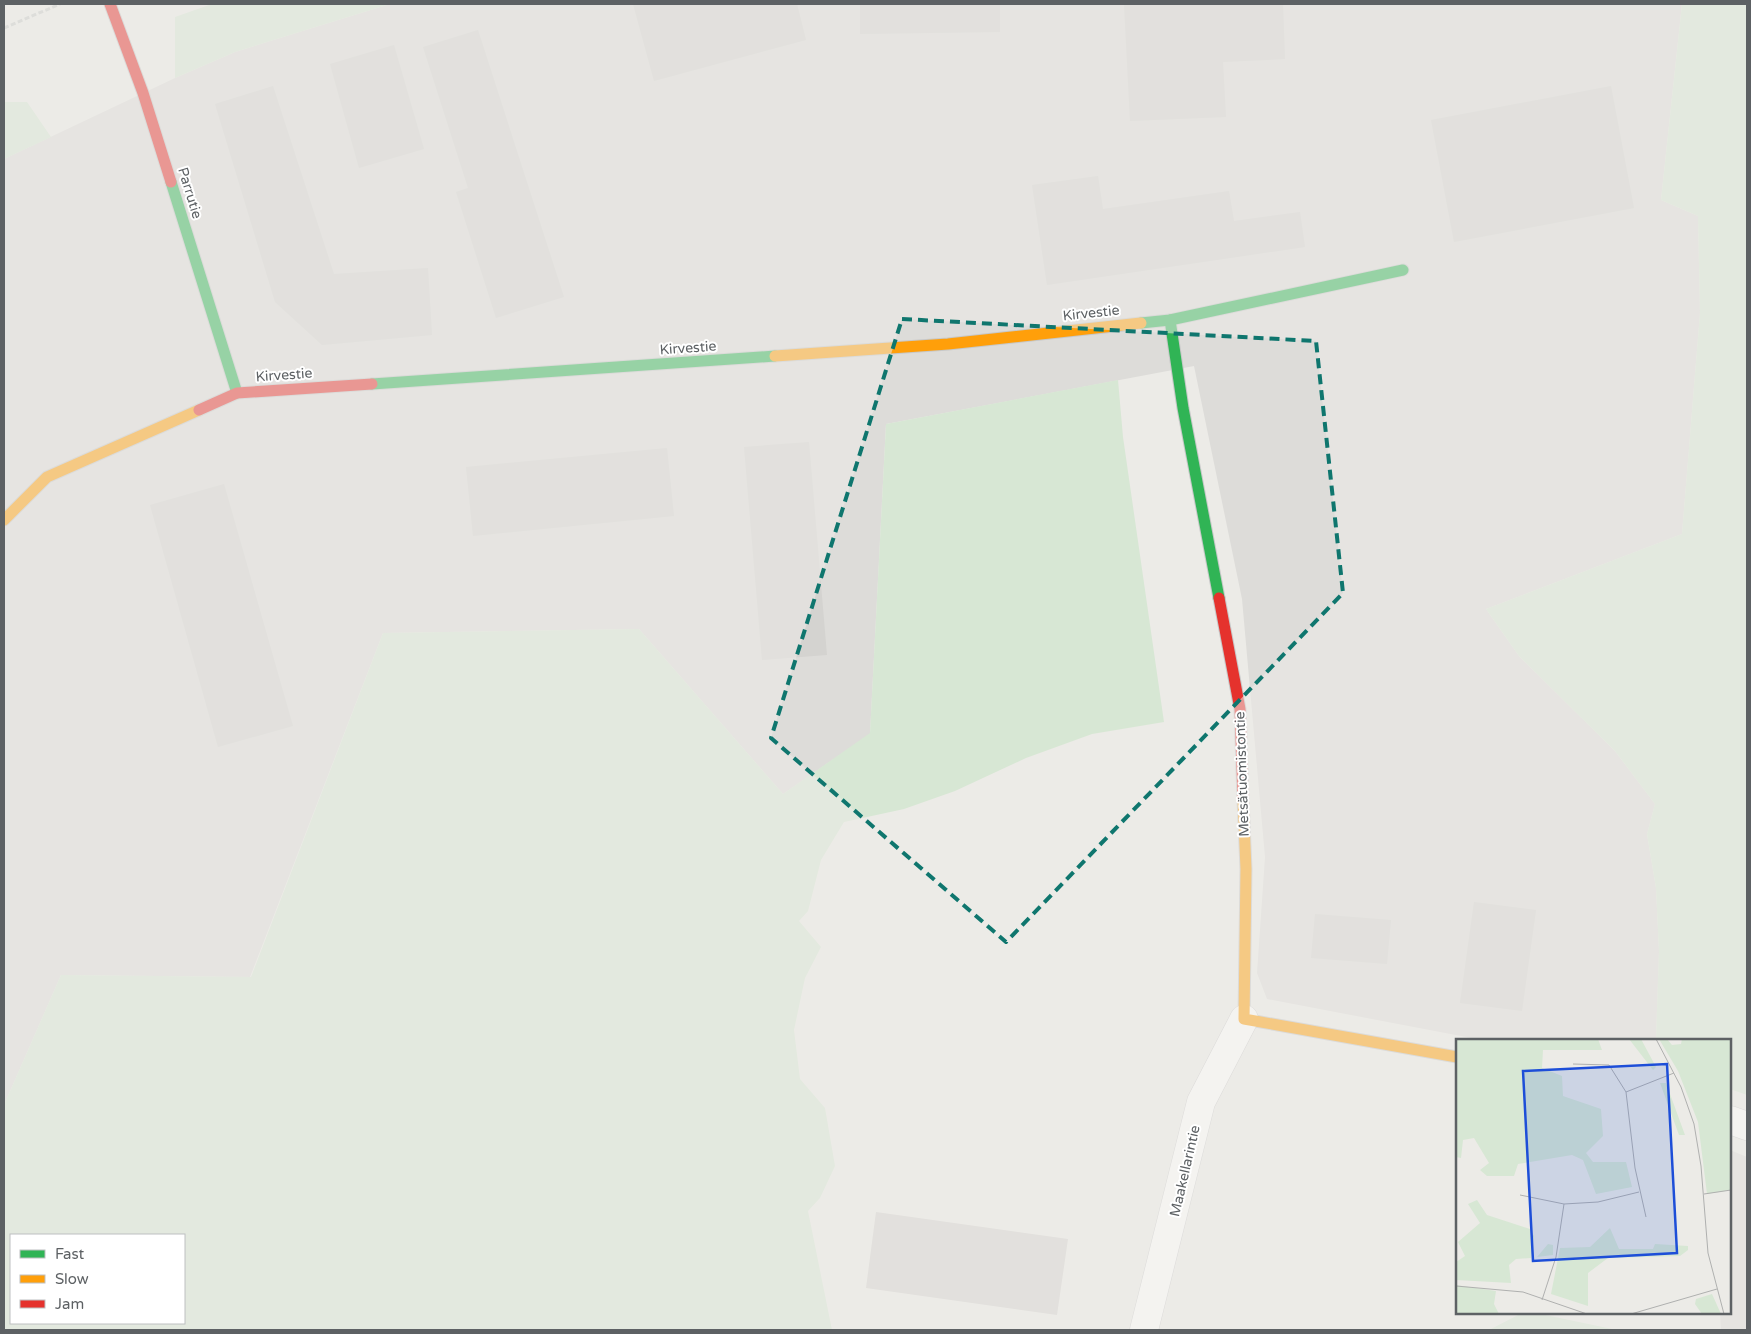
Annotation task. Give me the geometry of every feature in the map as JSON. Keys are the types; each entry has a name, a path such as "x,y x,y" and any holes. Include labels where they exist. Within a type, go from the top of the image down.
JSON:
{"street":[{"name":"Parrutie","path":"110,4 143,93 237,393"},
{"name":"Kirvestie","path":"4,520 47,477 237,393 948,344 1170,320 1404,270"},
{"name":"Metsätuomistontie","path":"1170,320 1184,408 1240,709 1246,869 1244,1019"},
{"path":"1244,1019 1456,1057"},
{"name":"Maakellarintie","path":"1144,1330 1201,1102 1244,1019"},
{"path":"1731,1120 1747,1126"}],"path":[{"path":"4,28 60,4"}],"highlighted area":[{"path":"902,319 1316,341 1343,593 1006,942 771,738"}],"shaded area":[{"path":"390,4 1682,4 1661,200 1698,216 1700,313 1682,534 1486,609 1519,656 1615,751 1655,804 1647,834 1656,888 1659,951 1656,1039 1477,1039 1267,999 1257,973 1265,857 1242,599 1194,366 886,424 870,734 783,794 639,629 383,633 250,977 61,975 4,1105 4,159 175,78 235,52"},
{"path":"1731,1150 1747,1157 1747,1330 1721,1330 1720,1314 1731,1314"}],"green space":[{"path":"212,4 390,4 235,52 175,78 175,17"},
{"path":"1682,4 1747,4 1747,1095 1731,1089 1731,1039 1656,1039 1659,951 1656,888 1647,834 1655,804 1615,751 1519,656 1486,609 1682,534 1700,313 1698,216 1661,200"},
{"path":"4,102 27,102 51,137 4,159"},
{"path":"1118,380 1123,437 1164,722 1092,734 1026,758 955,791 904,809 844,822 821,860 808,911 799,921 821,947 805,978 794,1030 800,1079 825,1108 835,1166 820,1198 808,1211 832,1330 4,1330 4,1105 61,975 251,977 383,633 639,629 783,794 870,733 886,424"},
{"path":"1520,1314 1541,1314 1617,1330 1489,1330"}],"building":[{"path":"633,4 797,4 806,40 654,81"},
{"path":"860,4 1000,4 1000,32 860,34"},
{"path":"1124,4 1283,4 1285,59 1223,62 1226,117 1130,121"},
{"path":"478,30 564,297 496,318 456,192 468,188 423,47"},
{"path":"394,45 424,149 359,168 330,64"},
{"path":"273,86 334,274 428,268 432,335 322,345 275,302 215,104"},
{"path":"1611,86 1634,208 1454,242 1431,120"},
{"path":"1098,176 1103,209 1229,191 1234,221 1300,212 1305,247 1047,285 1032,185"},
{"path":"809,442 827,655 762,660 744,447"},
{"path":"667,448 674,516 473,536 466,467"},
{"path":"224,484 293,726 218,747 150,505"},
{"path":"1474,902 1536,910 1522,1011 1460,1003"},
{"path":"1315,914 1391,920 1387,964 1311,958"},
{"path":"876,1212 1068,1239 1057,1315 866,1288"}],"traffic: fast":[{"path":"171,182 237,393"},
{"path":"1141,323 1170,320 1403,270"},
{"path":"1170,320 1183,408 1219,598"},
{"path":"372,384 775,356"}],"traffic: slow":[{"path":"775,356 948,344 1141,323"},
{"path":"4,520 47,477 199,410"},
{"path":"1243,799 1246,869 1244,1019 1456,1057"}],"traffic: jam":[{"path":"110,4 143,93 171,182"},
{"path":"199,410 237,393 372,384"},
{"path":"1219,598 1240,709 1243,799"}]}
